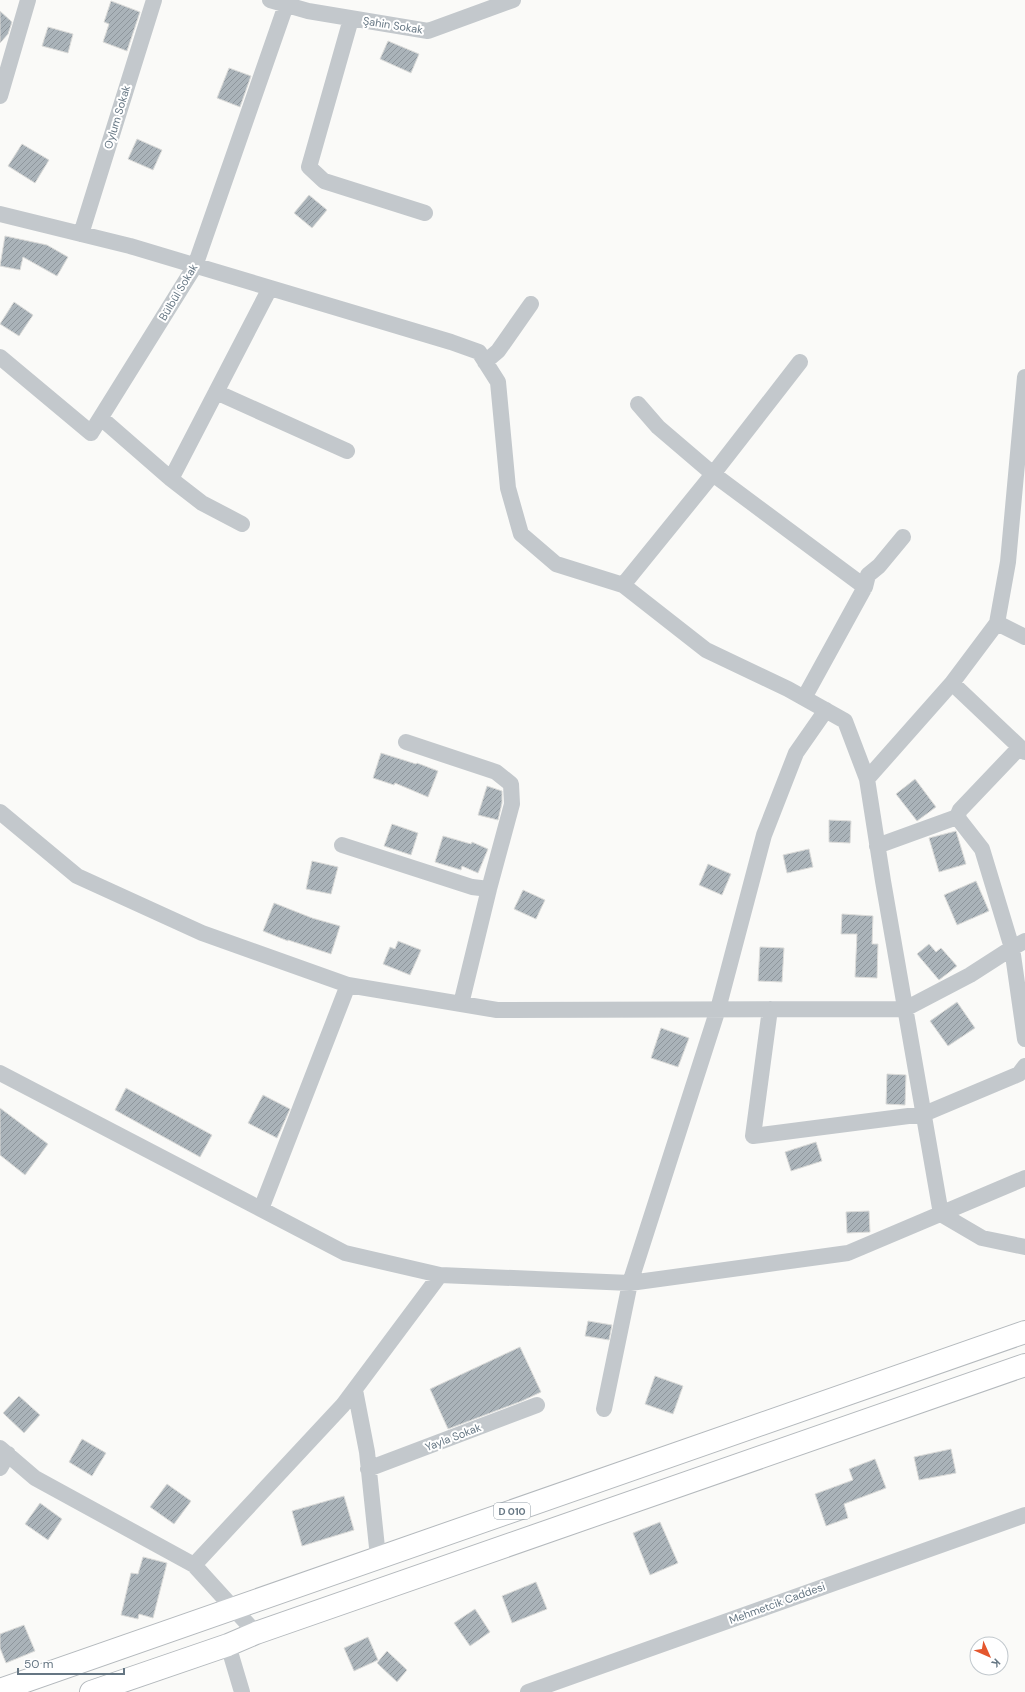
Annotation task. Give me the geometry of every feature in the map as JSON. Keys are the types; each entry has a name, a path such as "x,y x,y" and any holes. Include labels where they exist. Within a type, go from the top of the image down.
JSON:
{"highway":[{"name":"D 010","path":"0,1690 1025,1332"},
{"path":"91,1692 228,1645 256,1632 1025,1365"}],"street":[{"path":"1,85 28,0"},
{"name":"Oylum Sokak","path":"81,234 154,0"},
{"name":"Şahin Sokak","path":"270,0 308,11 428,31 513,0"},
{"name":"Bülbül Sokak","path":"0,357 91,433 195,266 286,5"},
{"path":"351,18 309,167 324,181 425,214"},
{"path":"0,214 130,246 451,342 479,352 498,382 508,488 521,534 556,564 623,585 706,650 804,698 845,721 867,779 877,846 941,1214"},
{"path":"171,479 270,288"},
{"path":"485,362 498,351 530,304"},
{"path":"623,585 713,474 800,362"},
{"path":"867,779 952,683 997,623 1008,562 1025,377"},
{"path":"216,392 347,451"},
{"path":"638,404 658,427 713,474 865,587"},
{"path":"101,418 171,479 202,503 242,524"},
{"path":"804,698 865,587 868,575 879,566 903,537"},
{"path":"997,623 1025,637"},
{"path":"877,846 957,817 960,810 1023,750 952,683"},
{"path":"604,1409 630,1283 718,1009 764,835 796,753 826,710"},
{"path":"406,742 496,772 511,784 512,804 489,889 461,1004"},
{"path":"0,812 76,876 202,933 348,985 496,1010 905,1008 970,975 1019,945"},
{"path":"957,817 982,849 1019,945 1025,1039"},
{"path":"342,845 472,887 489,889"},
{"path":"261,1209 348,985"},
{"path":"770,1009 753,1136 924,1114 1019,1074 1025,1066"},
{"path":"0,1073 345,1253 440,1275 630,1283 848,1253 1025,1178"},
{"path":"941,1214 982,1238 1025,1247"},
{"path":"194,1564 343,1405 440,1275"},
{"path":"355,1390 368,1469 378,1557"},
{"name":"Yayla Sokak","path":"368,1469 537,1405"},
{"path":"0,1468 4,1451 35,1478 194,1564 256,1632"},
{"name":"Mehmetcik Caddesi","path":"528,1692 1025,1515"},
{"path":"228,1645 242,1692"}],"building":[{"path":"111,1 140,12 127,51 103,42 109,24 104,22"},
{"path":"0,11 12,22 8,34 0,43"},
{"path":"48,27 73,34 68,53 42,46"},
{"path":"388,41 419,54 411,73 380,59"},
{"path":"229,68 251,76 240,107 217,98"},
{"path":"137,139 162,150 153,170 128,159"},
{"path":"22,144 49,160 35,183 8,166"},
{"path":"309,195 327,210 312,228 294,213"},
{"path":"5,236 47,245 68,257 57,276 23,257 20,270 0,266"},
{"path":"14,302 33,315 19,336 0,324"},
{"path":"381,753 416,764 417,763 438,771 428,797 395,783 394,785 373,778"},
{"path":"915,779 936,807 917,821 896,794"},
{"path":"487,786 502,791 502,803 498,820 478,815"},
{"path":"829,820 851,821 850,843 829,842"},
{"path":"392,824 418,833 411,855 384,846"},
{"path":"956,831 966,864 939,872 929,838"},
{"path":"443,836 471,844 472,842 488,849 478,873 462,866 461,870 435,862"},
{"path":"809,849 813,867 787,873 783,855"},
{"path":"312,861 338,867 331,894 306,889"},
{"path":"708,864 731,874 722,895 699,885"},
{"path":"976,881 989,911 957,925 944,895"},
{"path":"523,890 545,900 536,919 514,909"},
{"path":"274,903 312,918 340,926 331,954 288,941 263,931"},
{"path":"842,914 873,916 872,944 878,944 877,978 855,977 857,934 841,934"},
{"path":"398,941 421,950 410,975 383,964 390,947 395,949"},
{"path":"929,944 936,952 941,948 957,966 939,980 917,954"},
{"path":"760,947 784,948 782,982 758,981"},
{"path":"957,1002 975,1028 948,1046 930,1021"},
{"path":"661,1028 689,1038 678,1067 651,1058"},
{"path":"887,1074 906,1075 905,1105 886,1104"},
{"path":"126,1088 212,1135 200,1157 115,1110"},
{"path":"263,1095 290,1109 277,1138 248,1123"},
{"path":"0,1108 48,1144 25,1175 0,1155"},
{"path":"816,1142 822,1161 791,1171 785,1152"},
{"path":"869,1211 870,1232 847,1233 846,1212"},
{"path":"588,1321 612,1325 609,1340 585,1336"},
{"path":"520,1347 541,1392 522,1401 448,1429 430,1389"},
{"path":"655,1376 683,1386 673,1414 645,1404"},
{"path":"19,1396 40,1415 24,1433 3,1413"},
{"path":"82,1439 106,1453 92,1476 69,1462"},
{"path":"951,1449 956,1473 919,1480 914,1457"},
{"path":"875,1459 886,1488 844,1504 848,1518 826,1526 815,1494 853,1480 849,1469"},
{"path":"167,1484 191,1501 174,1524 150,1507"},
{"path":"344,1496 354,1530 302,1546 292,1511"},
{"path":"40,1503 62,1519 48,1540 25,1524"},
{"path":"660,1522 678,1563 650,1575 633,1533"},
{"path":"143,1557 167,1563 153,1618 139,1614 138,1619 121,1615 131,1573 138,1574"},
{"path":"536,1582 547,1609 512,1623 502,1596"},
{"path":"475,1609 490,1632 470,1646 454,1623"},
{"path":"24,1625 35,1651 6,1663 0,1648 0,1634"},
{"path":"368,1637 378,1660 354,1671 344,1648"},
{"path":"387,1651 407,1670 397,1682 377,1663"}]}
